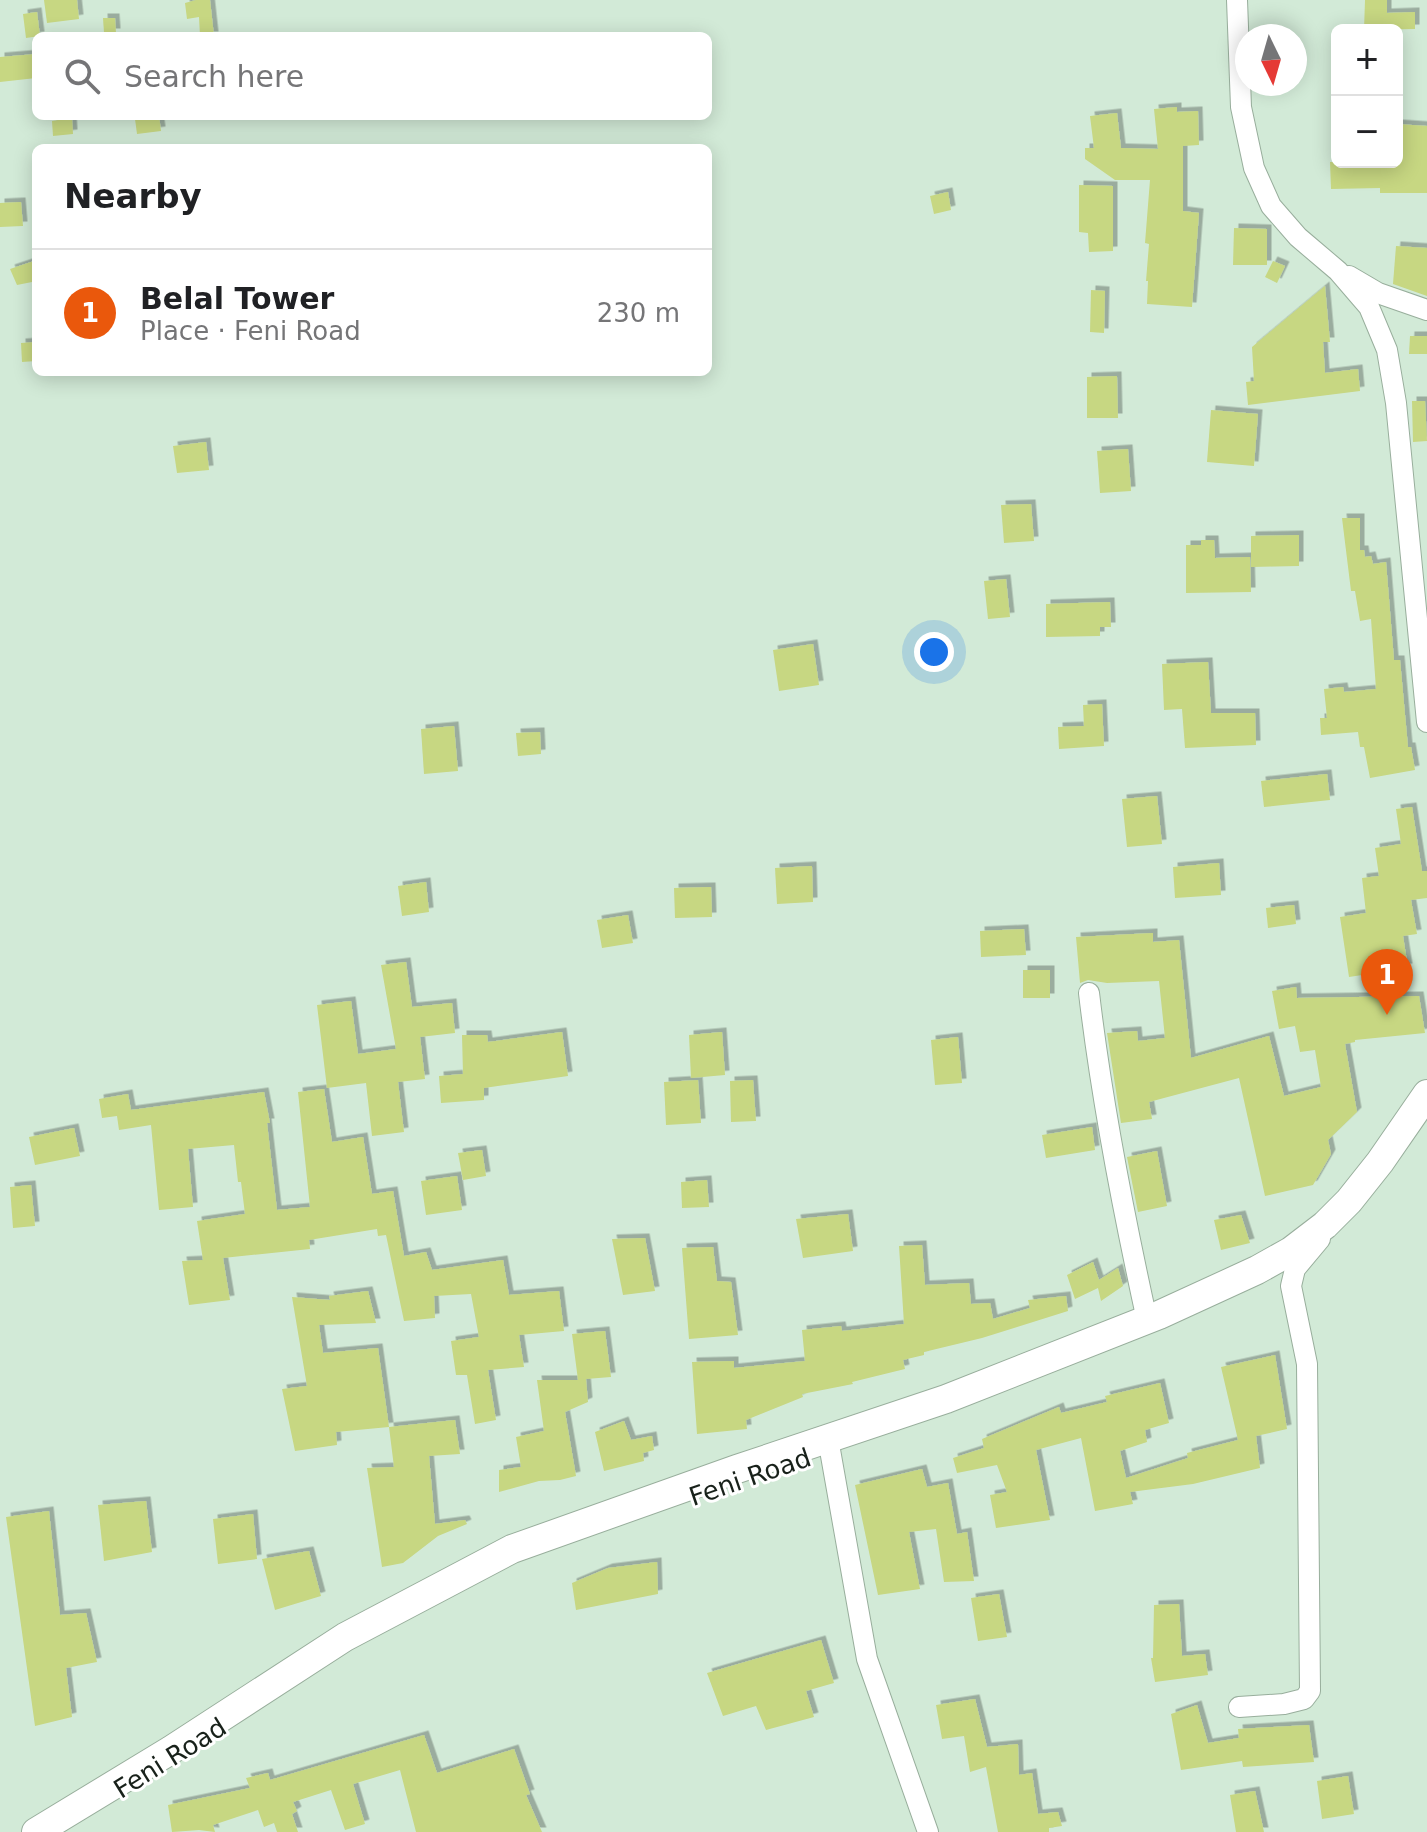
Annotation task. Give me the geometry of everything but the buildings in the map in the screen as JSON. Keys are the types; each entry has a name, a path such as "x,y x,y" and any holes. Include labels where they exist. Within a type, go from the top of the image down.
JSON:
{"main road":[{"path":"36,1832 171,1750 345,1637 512,1549 946,1399 1147,1320 1257,1270 1291,1251 1325,1225 1349,1201 1427,1094"},
{"name":"Feni Road","path":"52,1832 388,1624 512,1559 830,1450 995,1389 1232,1293 1274,1271 1347,1215 1427,1110"}],"street":[{"path":"1237,0 1241,107 1254,168 1271,206 1298,237 1338,271 1369,307 1387,350 1396,403 1427,722"},
{"path":"1338,271 1378,293 1427,310"},
{"path":"1089,993 1103,1099 1147,1320"},
{"path":"1239,1707 1284,1704 1304,1699 1310,1691 1307,1364 1291,1277 1323,1236"},
{"path":"830,1450 867,1659 928,1832"}],"place":[{"name":"Belal Tower","path":"1387,1015"}]}
